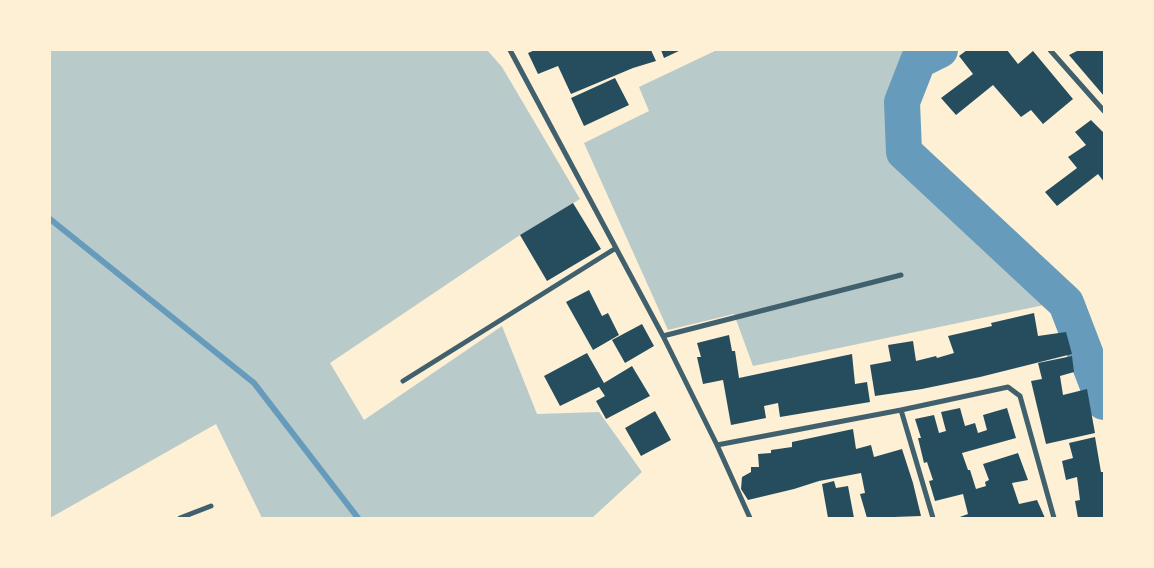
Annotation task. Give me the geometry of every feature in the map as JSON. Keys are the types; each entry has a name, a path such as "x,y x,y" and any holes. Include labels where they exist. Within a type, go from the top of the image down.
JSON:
{"street":[{"path":"510,50 663,336 717,445 750,518"},
{"path":"1050,50 1104,111"},
{"path":"403,381 616,248"},
{"path":"663,336 901,275"},
{"path":"717,445 901,410 1008,387 1020,396 1054,518"},
{"path":"901,410 933,518"},
{"path":"180,518 211,506"}],"shaded area":[{"path":"50,50 487,50 502,67 580,199 520,235 330,363 364,420 502,326 537,414 599,412 642,472 592,518 262,518 216,424 50,518"},
{"path":"717,50 932,50 918,61 902,102 904,152 1044,305 753,366 734,314 668,330 584,143 649,111 639,87"}],"building":[{"path":"535,50 651,50 656,61 633,68 571,94 558,66 538,74 528,53"},
{"path":"661,50 681,50 664,58"},
{"path":"967,50 1007,50 1018,64 1033,51 1073,99 1043,124 1031,110 1021,117 993,85 956,115 941,98 973,74 959,56"},
{"path":"1079,50 1104,50 1104,96 1069,55"},
{"path":"615,78 629,105 584,126 571,98"},
{"path":"1091,120 1104,133 1104,182 1098,174 1057,206 1045,192 1077,168 1068,157 1086,145 1075,132"},
{"path":"573,203 601,249 547,281 520,235"},
{"path":"589,290 602,316 608,313 619,335 593,350 566,302"},
{"path":"1034,313 1038,336 1066,332 1072,354 980,377 875,396 870,365 891,361 888,345 913,341 916,361 936,356 937,358 954,353 948,336 992,326 991,323"},
{"path":"642,324 654,346 625,363 612,340"},
{"path":"729,335 732,351 735,351 739,378 852,354 855,384 867,382 870,402 780,417 778,403 764,406 766,418 731,425 723,380 703,384 697,357 701,357 697,343"},
{"path":"587,353 604,383 632,366 650,396 606,419 596,401 605,396 599,387 560,406 544,376"},
{"path":"1072,356 1074,372 1060,376 1063,395 1087,389 1095,433 1046,444 1031,381 1042,379 1038,363"},
{"path":"960,408 965,426 975,423 978,433 987,430 983,415 1007,408 1016,438 962,453 976,489 986,486 985,482 989,480 983,464 1018,453 1028,480 1012,483 1019,504 1037,500 1045,518 957,518 968,514 963,494 935,501 929,481 933,480 927,462 924,463 918,438 921,438 915,419 934,415 939,433 946,431 941,412"},
{"path":"655,411 671,440 641,456 625,428"},
{"path":"853,429 856,449 871,445 874,457 902,449 921,516 867,518 860,494 865,493 861,473 819,481 748,500 741,489 742,477 751,472 751,467 759,467 758,454 771,453 771,450 792,447 792,442"},
{"path":"1095,437 1101,472 1104,472 1104,518 1078,518 1075,501 1080,500 1077,477 1066,480 1062,461 1073,458 1069,443"},
{"path":"834,481 836,488 848,486 854,518 828,518 822,484"}],"waterway":[{"path":"940,50 918,61 902,102 904,152 1066,303 1104,402"},
{"path":"50,219 254,383 358,518"}]}
